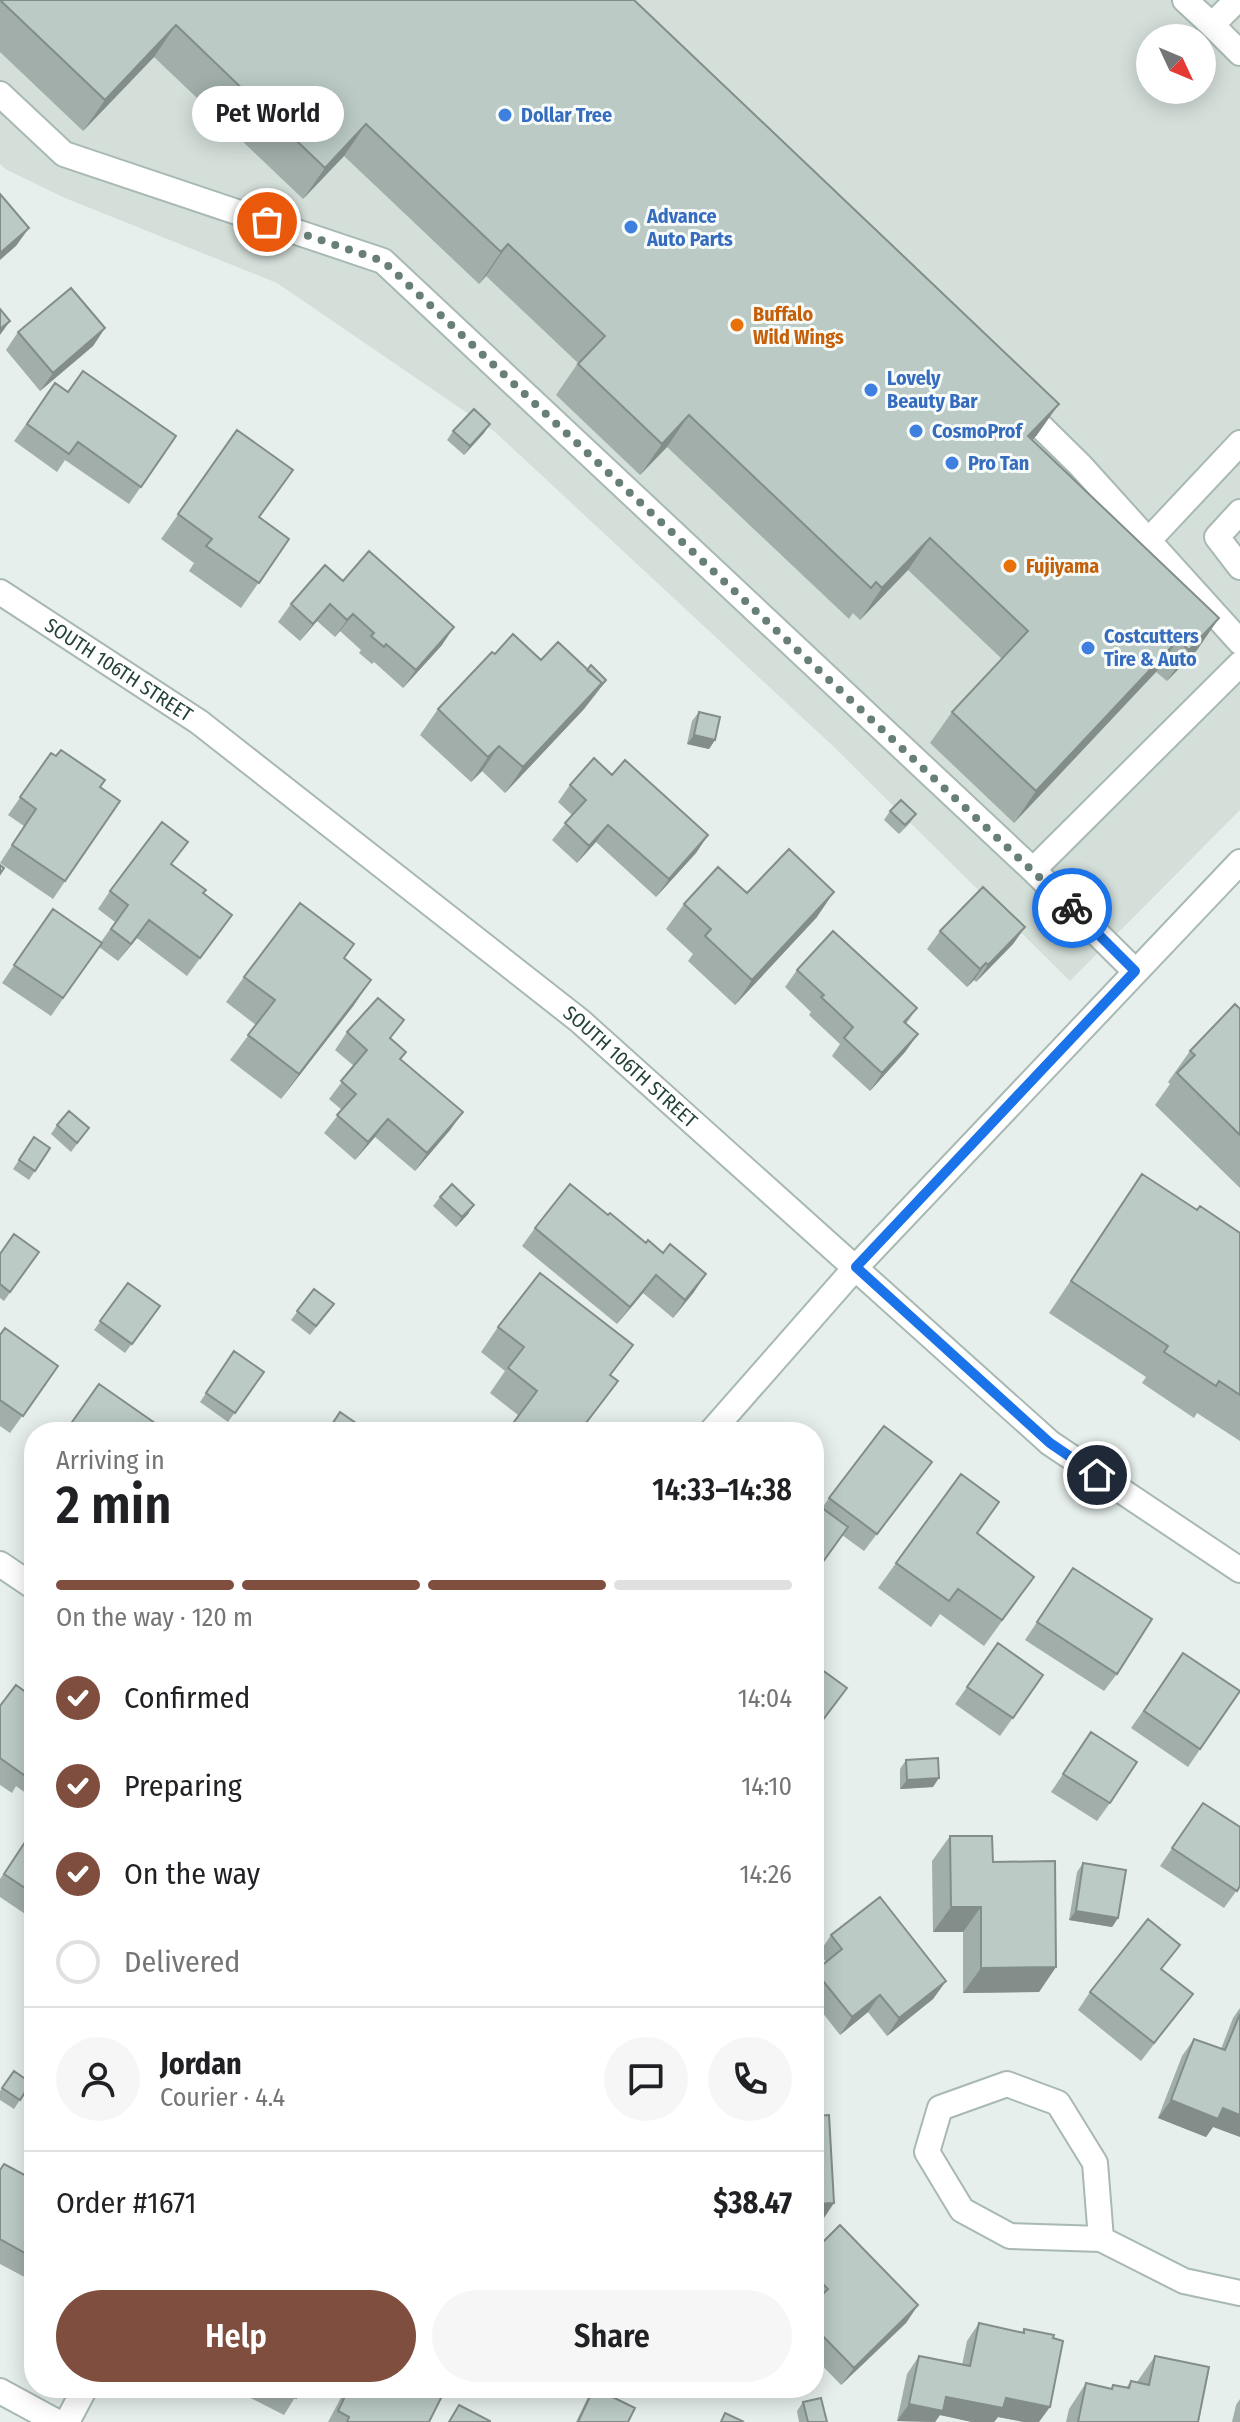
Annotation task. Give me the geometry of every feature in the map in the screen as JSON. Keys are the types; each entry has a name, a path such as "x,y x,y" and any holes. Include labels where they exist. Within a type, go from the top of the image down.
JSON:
{"street":[{"path":"1185,0 1211,24"},
{"path":"1213,24 1237,0"},
{"path":"1216,29 1240,53"},
{"path":"0,94 64,154 383,261 1033,870 1135,971"},
{"path":"1000,386 1080,465 1240,642"},
{"path":"1148,541 1237,453"},
{"path":"1240,512 1217,537 1240,567"},
{"name":"SOUTH 106TH STREET","path":"0,592 199,722 580,1021 1050,1443 1240,1570"},
{"path":"1033,870 1240,664"},
{"path":"720,1422 856,1267 1240,862"},
{"path":"0,1564 24,1580"},
{"path":"1101,2239 1095,2163 1058,2103 1007,2084 940,2108 927,2152 962,2210 1010,2236 1101,2239 1184,2281 1240,2293"},
{"path":"0,2391 57,2422"},
{"path":"67,2422 80,2398"}],"shaded area":[{"path":"0,0 1240,0 1240,810 1070,981 835,748 495,432 277,283 65,198 0,164"}],"building":[{"path":"0,0 634,0 1059,404 1028,436 1219,618 1189,650 1178,640 1036,791 952,712 1028,631 930,538 882,588 876,582 871,588 689,415 662,444 578,364 605,336 508,244 501,252 366,124 325,168 176,25 105,100"},
{"path":"0,194 29,228 0,253"},
{"path":"71,288 105,328 53,373 18,332"},
{"path":"0,309 10,321 0,329"},
{"path":"83,371 176,436 141,487 78,442 69,454 27,424 55,383 68,392"},
{"path":"474,409 490,424 470,446 453,431"},
{"path":"237,430 293,470 259,517 289,539 259,583 206,546 212,539 178,514"},
{"path":"369,551 454,627 416,670 386,644 384,647 371,636 374,633 353,614 347,620 330,604 313,624 291,604 325,565 343,581"},
{"path":"513,634 541,660 558,642 602,683 523,767 499,746 488,757 438,709"},
{"path":"591,665 606,680 599,688 602,683 587,670"},
{"path":"699,712 720,717 715,740 694,735"},
{"path":"61,750 105,780 100,787 120,801 65,881 12,845 36,809 20,797 51,753 56,756"},
{"path":"594,758 612,775 625,760 708,835 669,879 608,825 589,846 565,823 586,800 570,785"},
{"path":"901,800 916,814 905,825 890,811"},
{"path":"162,822 188,842 171,864 206,890 203,893 232,915 200,958 149,920 131,944 111,929 128,905 110,891"},
{"path":"789,849 834,892 752,980 705,936 711,929 684,904 718,867 747,893"},
{"path":"983,887 1025,927 988,965 986,963 980,969 940,931"},
{"path":"300,903 354,944 344,958 371,980 299,1074 248,1035 275,1000 244,977"},
{"path":"53,909 102,943 63,998 14,965"},
{"path":"833,931 917,1008 904,1022 918,1034 882,1073 844,1038 853,1027 797,970"},
{"path":"378,998 404,1020 390,1038 406,1052 400,1059 463,1112 427,1153 388,1119 368,1142 337,1115 356,1094 341,1081 367,1050 347,1032"},
{"path":"1235,1004 1240,1009 1240,1135 1177,1073 1195,1055 1190,1051"},
{"path":"69,1111 89,1128 77,1143 57,1125"},
{"path":"34,1137 50,1148 35,1171 19,1160"},
{"path":"1142,1174 1197,1210 1200,1206 1240,1233 1240,1395 1219,1381 1216,1386 1164,1352 1168,1346 1071,1281"},
{"path":"452,1184 474,1205 462,1217 440,1197"},
{"path":"570,1184 646,1243 648,1240 663,1253 670,1244 706,1274 685,1300 656,1275 630,1307 535,1228"},
{"path":"14,1234 39,1252 10,1292 0,1284 0,1254"},
{"path":"540,1273 633,1345 610,1375 618,1381 587,1422 514,1422 537,1391 508,1368 524,1347 498,1327"},
{"path":"128,1283 160,1306 132,1344 100,1321"},
{"path":"314,1289 334,1304 316,1326 297,1311"},
{"path":"5,1328 58,1366 23,1416 0,1400 0,1335"},
{"path":"234,1351 264,1372 235,1413 206,1393"},
{"path":"99,1384 153,1422 72,1422"},
{"path":"340,1412 354,1422 334,1422"},
{"path":"884,1426 932,1462 877,1534 829,1498"},
{"path":"961,1474 999,1502 977,1533 1034,1577 1002,1620 958,1589 949,1601 896,1563"},
{"path":"824,1509 848,1527 824,1560"},
{"path":"1073,1568 1152,1619 1117,1674 1037,1622"},
{"path":"998,1643 1043,1675 1013,1718 967,1687"},
{"path":"1183,1653 1240,1691 1200,1749 1144,1711"},
{"path":"824,1671 847,1688 824,1718"},
{"path":"16,1685 24,1691 24,1775 0,1758 0,1706"},
{"path":"1091,1732 1137,1762 1110,1803 1063,1774"},
{"path":"938,1758 939,1778 907,1780 906,1760"},
{"path":"1203,1803 1240,1827 1240,1886 1237,1891 1172,1848"},
{"path":"950,1836 992,1836 993,1862 1055,1861 1056,1967 981,1968 981,1907 951,1907"},
{"path":"24,1844 24,1887 4,1874"},
{"path":"1083,1863 1126,1870 1118,1918 1076,1911"},
{"path":"880,1897 946,1981 899,2018 880,1995 852,2017 824,1982 824,1964 842,1949 831,1935"},
{"path":"1148,1919 1180,1945 1161,1969 1193,1994 1154,2043 1090,1992"},
{"path":"1240,2014 1240,2115 1223,2108 1218,2119 1171,2100 1194,2039 1225,2050"},
{"path":"14,2071 24,2078 24,2094 20,2100 2,2088"},
{"path":"824,2115 829,2115 834,2203 824,2204"},
{"path":"4,2164 24,2175 24,2252 0,2239 0,2170"},
{"path":"840,2225 918,2305 854,2368 824,2337 824,2293 828,2289 824,2285 824,2241"},
{"path":"979,2323 1024,2333 1024,2329 1054,2335 1053,2338 1063,2341 1050,2407 1006,2398 1003,2408 946,2397 943,2411 909,2404 919,2356 970,2366"},
{"path":"1155,2356 1209,2367 1198,2422 1078,2422 1086,2383 1112,2389 1113,2385 1129,2388 1131,2381 1149,2385"},
{"path":"344,2398 441,2398 429,2422 347,2422 349,2417 338,2411"},
{"path":"589,2398 614,2398 635,2408 628,2422 578,2422"},
{"path":"821,2398 827,2422 808,2422 803,2402"},
{"path":"459,2405 490,2421 490,2422 449,2422"},
{"path":"725,2413 744,2422 721,2422"}],"way so far":[{"path":"267,222 383,261 1072,908"}],"place":[{"name":"Dollar Tree","path":"505,115"},
{"name":"Pet World","path":"267,222"},
{"name":"Advance Auto Parts","path":"631,227"},
{"name":"Buffalo Wild Wings","path":"737,325"},
{"name":"Lovely Beauty Bar","path":"871,390"},
{"name":"CosmoProf","path":"916,431"},
{"name":"Pro Tan","path":"952,463"},
{"name":"Fujiyama","path":"1010,566"},
{"name":"Costcutters Tire & Auto","path":"1088,648"}],"route":[{"path":"1072,908 1135,971 856,1267 1050,1443 1097,1475"}]}
